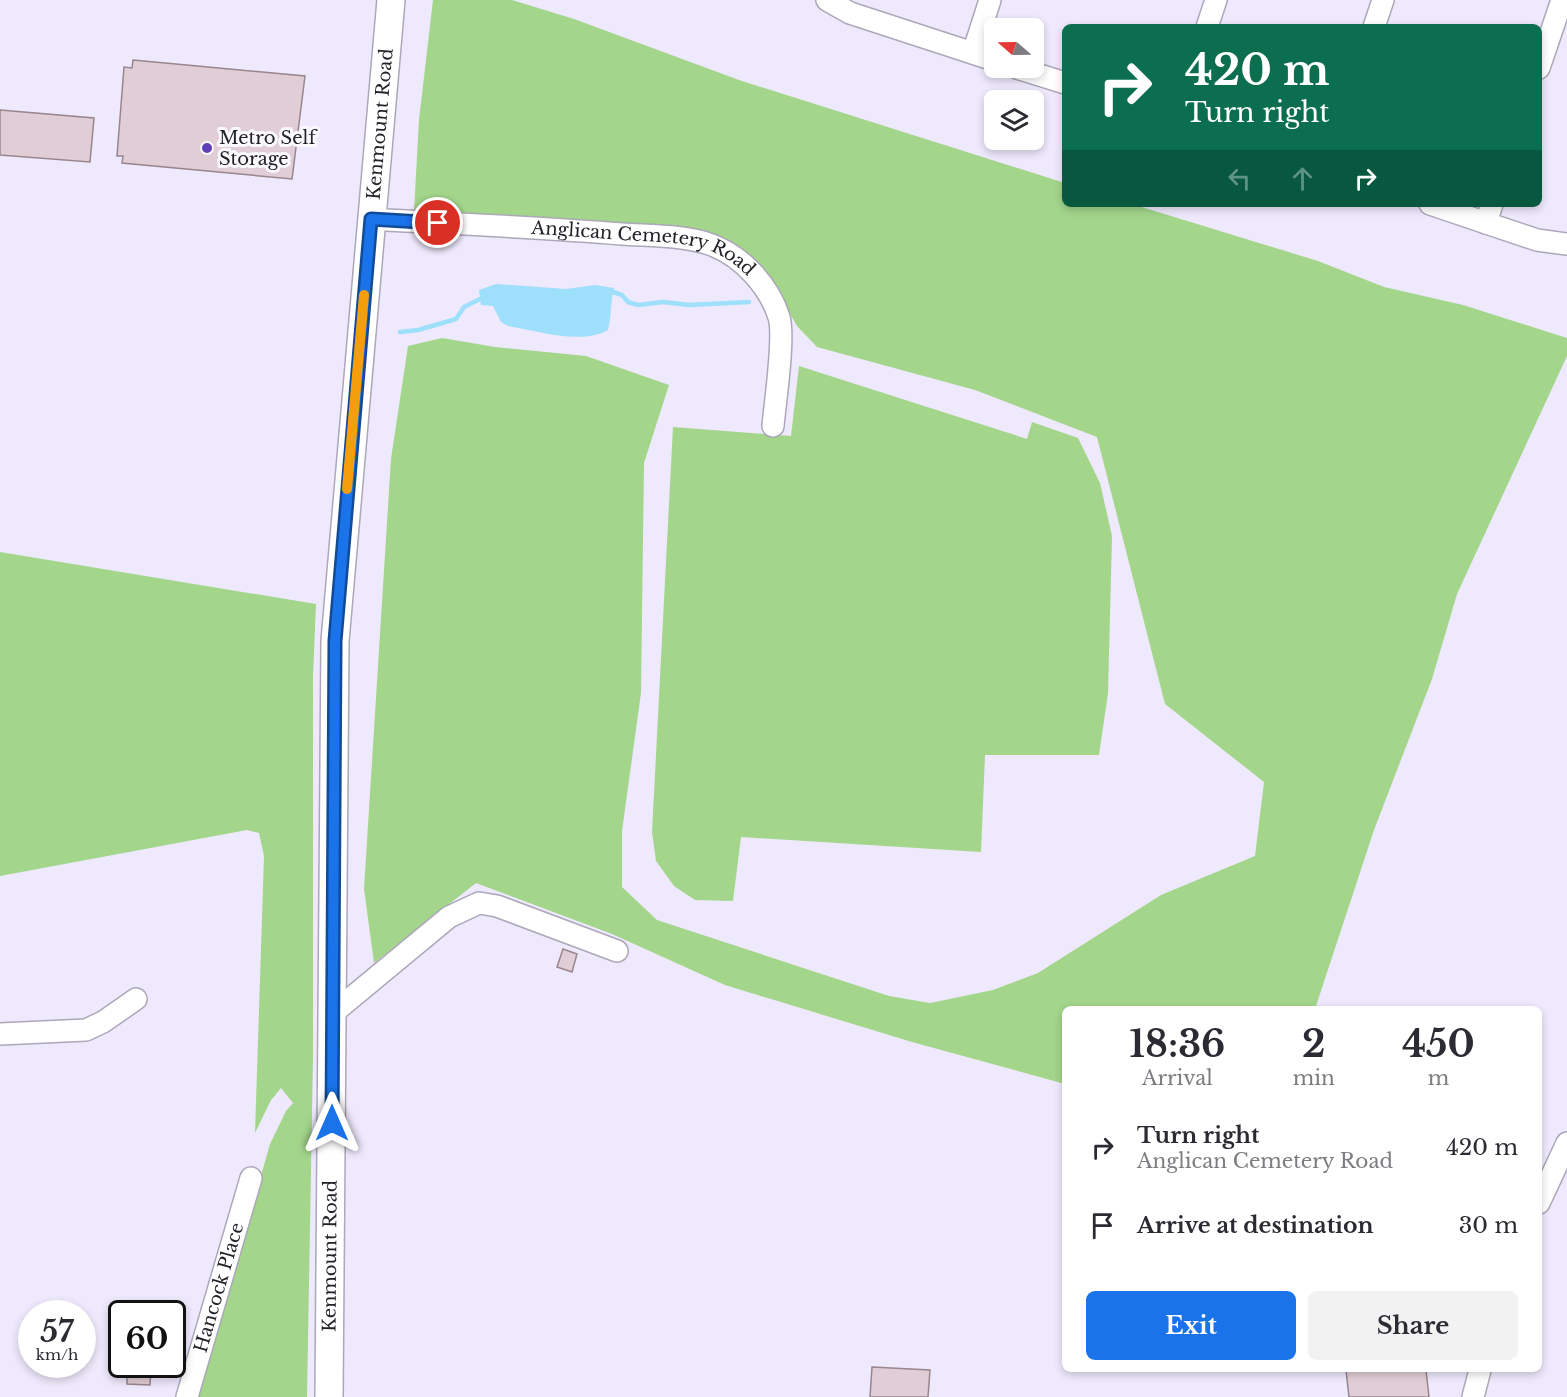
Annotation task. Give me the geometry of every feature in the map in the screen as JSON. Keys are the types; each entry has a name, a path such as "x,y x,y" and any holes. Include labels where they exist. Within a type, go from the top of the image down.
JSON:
{"main road":[{"name":"Kenmount Road","path":"329,1397 335,641 391,0"},
{"path":"330,1370 345,1397"}],"street":[{"path":"827,0 850,13 984,57"},
{"path":"973,53 990,0"},
{"path":"1208,24 1216,0"},
{"path":"1375,24 1383,0"},
{"path":"1542,59 1562,0"},
{"path":"1044,76 1062,82"},
{"path":"1450,207 1489,213 1537,240 1567,244"},
{"name":"Anglican Cemetery Road","path":"371,219 607,233 681,239 712,245 734,257 752,272 773,302 780,320 773,426"},
{"path":"333,1013 449,917 479,903 497,906 617,951"},
{"path":"0,1034 86,1030 103,1022 136,999"},
{"path":"1542,1197 1567,1143"},
{"name":"Hancock Place","path":"187,1397 251,1178"},
{"path":"1473,1397 1479,1372"}],"green space":[{"path":"433,0 512,0 574,19 739,80 1062,182 1062,207 1142,207 1318,261 1384,287 1463,305 1567,338 1567,356 1457,594 1432,679 1374,830 1316,1006 1062,1006 1062,1083 912,1042 725,985 612,934 476,883 374,963 364,889 391,459 408,346 442,338 495,347 586,356 669,385 644,463 641,693 622,831 622,887 657,920 889,996 930,1003 993,990 1038,973 1161,895 1255,856 1264,782 1165,704 1097,437 975,390 817,347 797,326 765,270 709,238 645,229 414,211 419,120"},
{"path":"799,366 1027,439 1032,422 1078,438 1100,483 1112,536 1108,693 1099,755 985,755 981,852 741,837 733,901 695,900 674,886 656,861 652,832 673,427 791,436"},
{"path":"0,552 316,604 313,676 313,1056 307,1397 198,1397 270,1144 286,1111 293,1103 281,1088 271,1100 255,1133 264,856 259,833 247,830 0,876"}],"water":[{"path":"496,284 566,289 595,285 614,288 608,330 597,334 572,337 508,326 501,322 493,306 481,305 479,290"}],"building":[{"path":"133,60 305,76 292,179 122,163 123,156 117,156 124,67 132,68"},
{"path":"0,110 94,118 90,162 0,155"},
{"path":"563,949 577,954 572,972 557,967"},
{"path":"872,1367 930,1370 928,1397 870,1397"},
{"path":"1346,1372 1426,1372 1429,1397 1349,1397"},
{"path":"127,1378 150,1378 150,1385 127,1384"}],"waterway":[{"path":"613,292 622,295 628,302 638,305 663,302 689,305 749,302"},
{"path":"400,332 418,330 456,319 464,307 480,299"}],"slow traffic":[{"path":"347,489 364,295"}],"place":[{"name":"Metro Self Storage","path":"207,148"}],"route":[{"path":"332,1123 335,641 371,219 438,223"}]}
